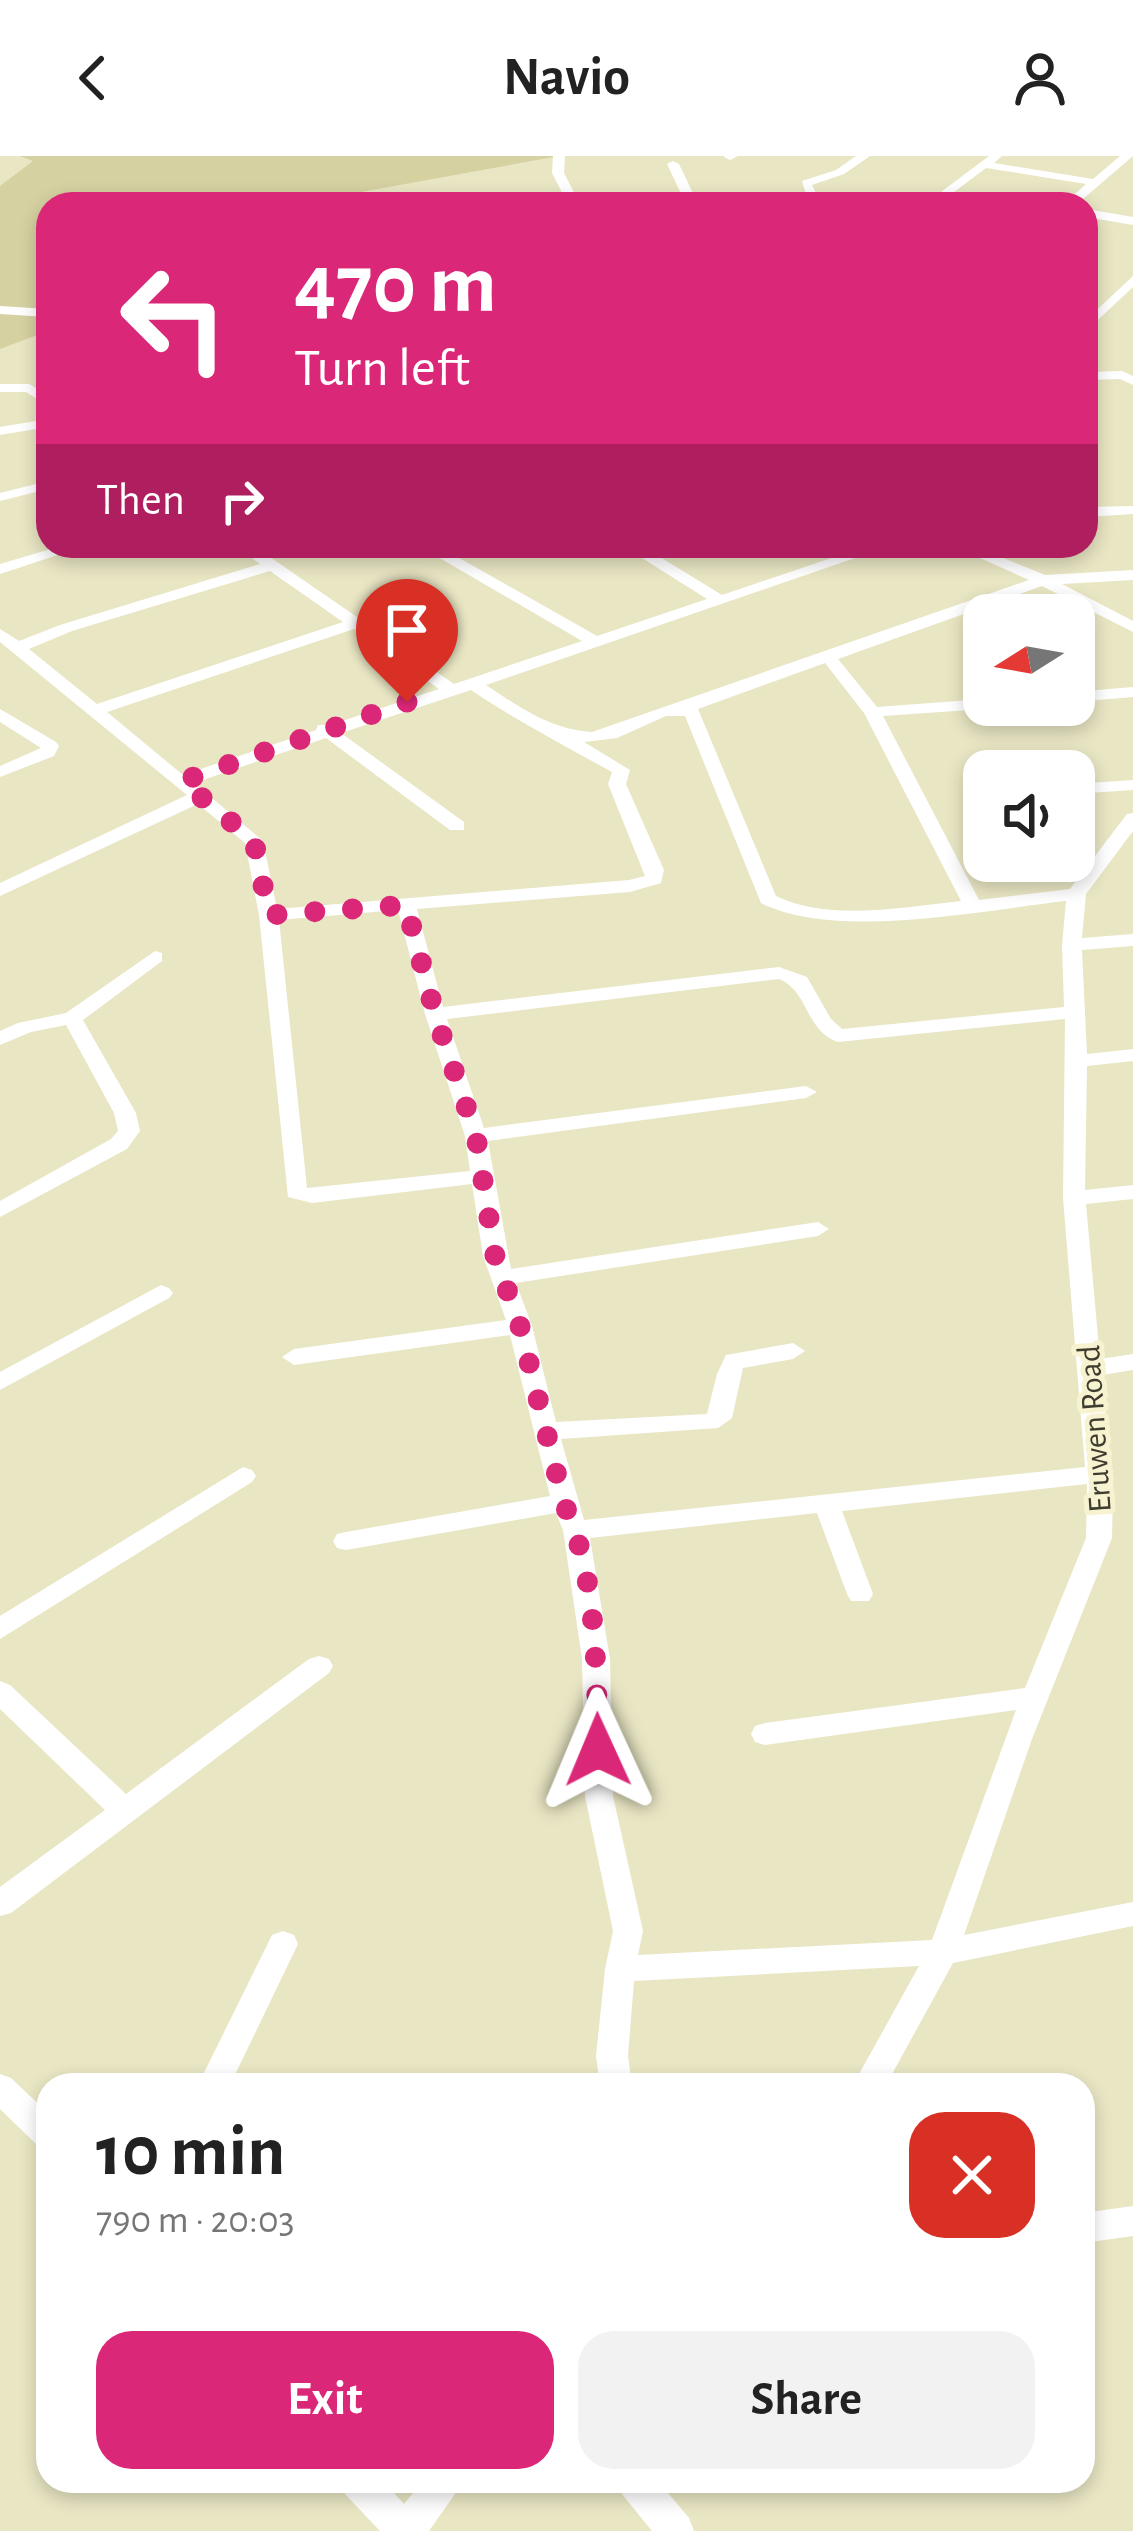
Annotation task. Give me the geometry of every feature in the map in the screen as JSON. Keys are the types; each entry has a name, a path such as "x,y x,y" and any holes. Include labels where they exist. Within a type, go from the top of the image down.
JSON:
{"street":[{"path":"559,156 557,173 567,192"},
{"path":"810,192 806,183 840,172 864,156"},
{"path":"1083,192 1128,158"},
{"path":"947,192 991,160 1093,182"},
{"path":"673,164 686,192"},
{"path":"1098,215 1133,221"},
{"path":"1098,316 1133,280"},
{"path":"1114,302 1133,306"},
{"path":"0,310 36,312"},
{"path":"1098,376 1122,375 1133,381"},
{"path":"0,388 29,388 36,393"},
{"path":"0,431 36,425"},
{"path":"0,497 36,487"},
{"path":"1098,510 1133,510"},
{"path":"0,569 36,558"},
{"path":"261,558 449,688"},
{"path":"448,558 595,642"},
{"path":"651,558 721,601"},
{"path":"182,781 847,558"},
{"path":"990,558 1133,627"},
{"path":"9,642 272,566"},
{"path":"1015,594 1043,580 1133,575"},
{"path":"557,733 607,736 963,617"},
{"path":"94,711 354,624"},
{"path":"9,642 254,841 269,915 296,1192 312,1196 481,1176"},
{"path":"829,658 872,712 972,904"},
{"path":"269,915 631,886 654,878 655,870 617,784 621,770 578,750 471,682"},
{"path":"1095,695 1133,692"},
{"path":"872,712 963,706"},
{"path":"683,709 692,712 712,754 775,906 793,913 846,916 1076,894 1130,824"},
{"path":"0,714 50,746 37,758 0,772"},
{"path":"324,730 457,826"},
{"path":"597,756 607,736"},
{"path":"1095,788 1133,785"},
{"path":"0,890 200,796"},
{"name":"Eruwen Road","path":"876,2073 943,1952 1034,1696 1099,1538 1098,1474 1074,1198 1077,1061 1072,945 1076,894"},
{"path":"406,905 435,1014 476,1136 495,1256 520,1326 564,1504 577,1531 596,1659 599,1796 628,1931 620,1969 614,2073"},
{"path":"1072,945 1133,940"},
{"path":"0,1039 26,1027 72,1018 155,957"},
{"path":"435,1014 779,973 795,974 803,981 824,1026 838,1036 1074,1012"},
{"path":"0,1210 119,1144 129,1131 125,1112 72,1018"},
{"path":"1077,1061 1133,1055"},
{"path":"476,1136 806,1092"},
{"path":"1074,1198 1133,1192"},
{"path":"505,1278 818,1229"},
{"path":"0,1382 161,1293"},
{"path":"294,1357 520,1326"},
{"path":"546,1431 709,1423 720,1418 724,1409 728,1371 735,1361 793,1352"},
{"path":"1089,1369 1133,1362"},
{"path":"577,1531 1098,1474"},
{"path":"0,1629 242,1476"},
{"path":"826,1503 860,1594"},
{"path":"346,1540 564,1504"},
{"path":"0,1904 319,1666"},
{"path":"0,1692 124,1810"},
{"path":"765,1734 1034,1696"},
{"path":"620,1969 943,1952 1133,1914"},
{"path":"220,2073 283,1944"},
{"path":"0,2088 36,2122"},
{"path":"1095,2226 1133,2221"},
{"path":"369,2493 405,2531 436,2493"},
{"path":"645,2493 676,2531"}],"shaded area":[{"path":"20,156 559,156 361,192 36,192 36,336 0,349 0,186 33,161"}],"route":[{"path":"407,702 182,781 254,841 269,915 406,905 435,1014 476,1136 495,1256 520,1326 564,1504 577,1531 596,1659 598,1750"}]}
